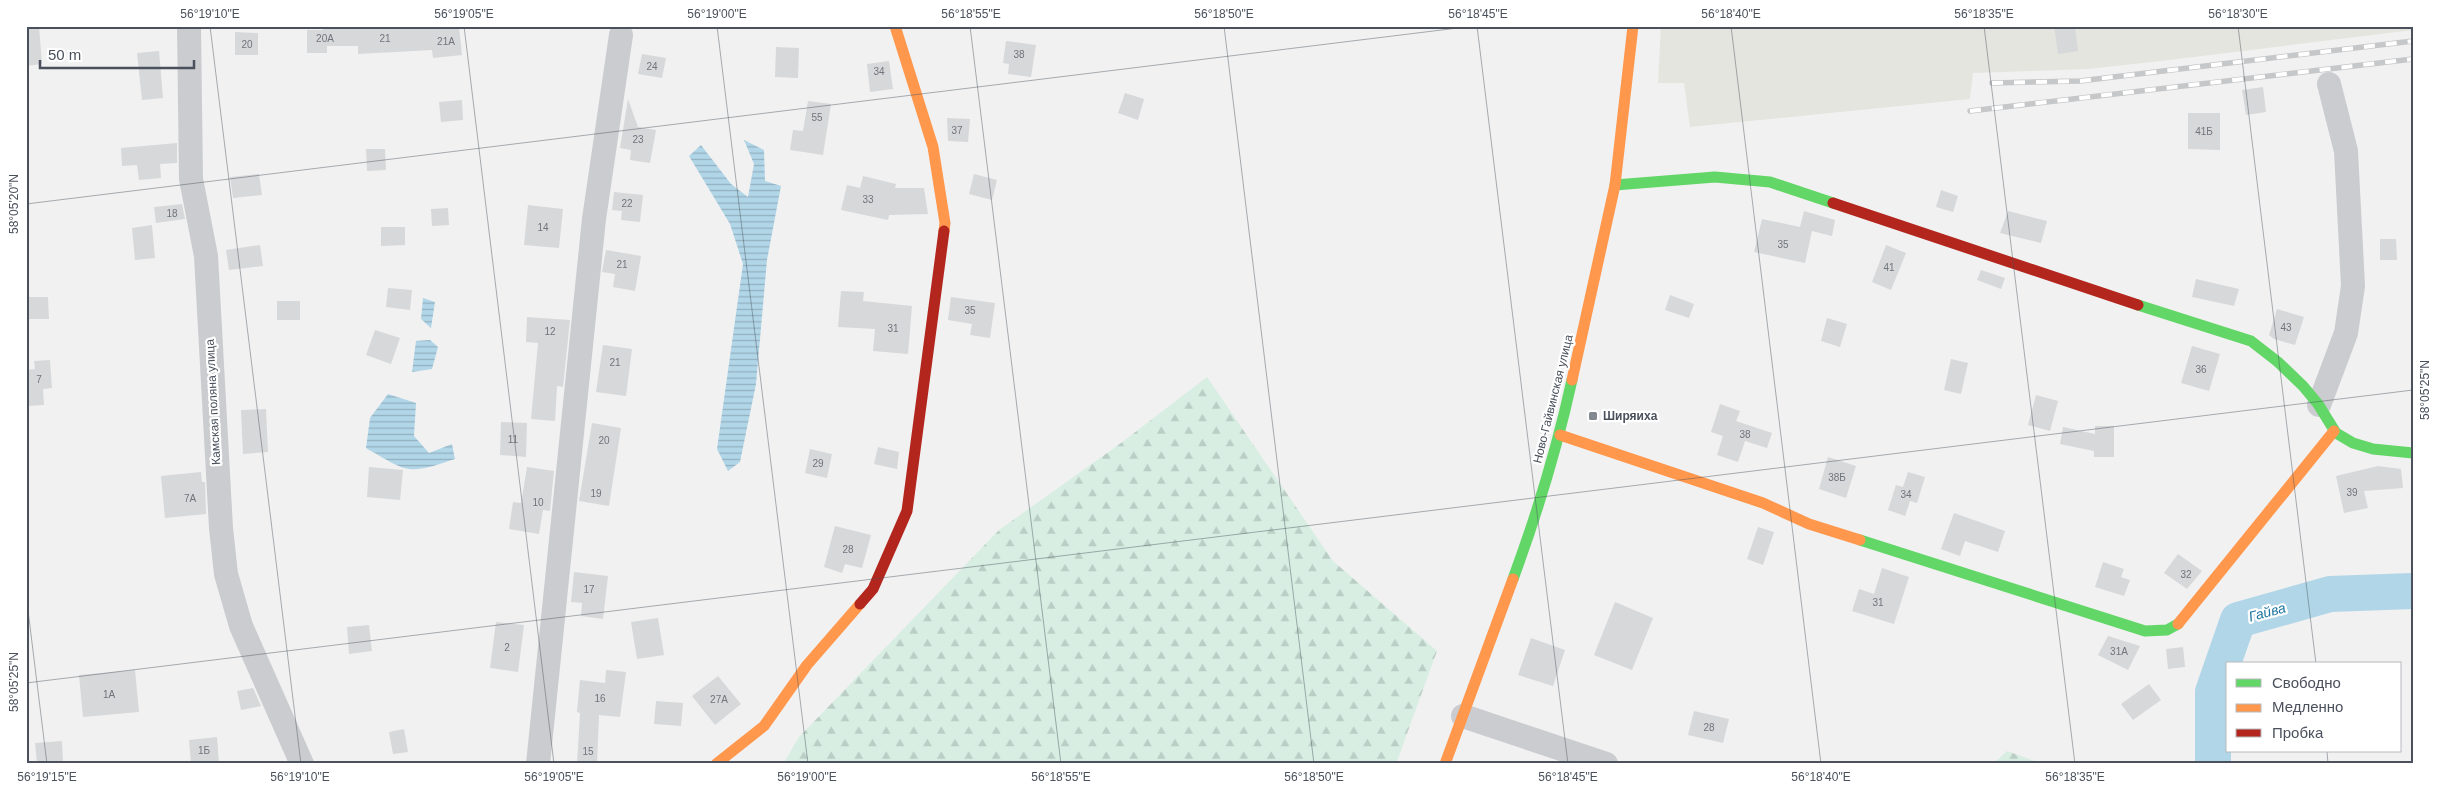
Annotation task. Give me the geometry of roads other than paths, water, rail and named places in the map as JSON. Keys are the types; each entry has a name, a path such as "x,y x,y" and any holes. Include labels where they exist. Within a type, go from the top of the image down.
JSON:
{"street":[{"name":"Камская поляна улица","path":"189,26 191,179 206,256 220,518 226,574 241,626 302,764"},
{"path":"716,764 764,726 807,665 873,589 907,511 945,222 933,147 895,26"},
{"name":"Ново-Гайвинская улица","path":"1445,764 1538,512 1560,435 1615,185 1633,26"},
{"path":"538,764 594,219 621,34"},
{"path":"2319,405 2346,333 2353,286 2346,151 2329,84"},
{"path":"1615,185 1715,177 1770,182 2057,279 2251,340 2278,360 2319,405 2334,431 2350,442 2370,449 2413,453"},
{"path":"1560,435 1763,502 1809,524 2145,631 2163,632 2174,628 2184,618 2334,431"},
{"path":"1463,716 1606,764"}],"water":[{"path":"744,140 764,150 765,181 781,186 767,260 756,384 740,462 728,471 717,449 743,264 730,224 689,156 701,145 731,184 748,197 754,164"},
{"path":"423,298 435,302 431,328 421,319"},
{"path":"430,340 438,347 432,369 412,372 416,341"},
{"path":"388,394 416,403 414,436 429,453 452,444 455,459 427,468 409,469 391,463 366,448 370,418"}],"waterway":[{"name":"Гайва","path":"2213,764 2213,692 2238,620 2330,594 2413,591"}],"railway":[{"path":"1992,83 2080,81 2413,41"},
{"path":"1970,111 2413,59"}],"place":[{"name":"Ширяиха","path":"1593,416"}]}
